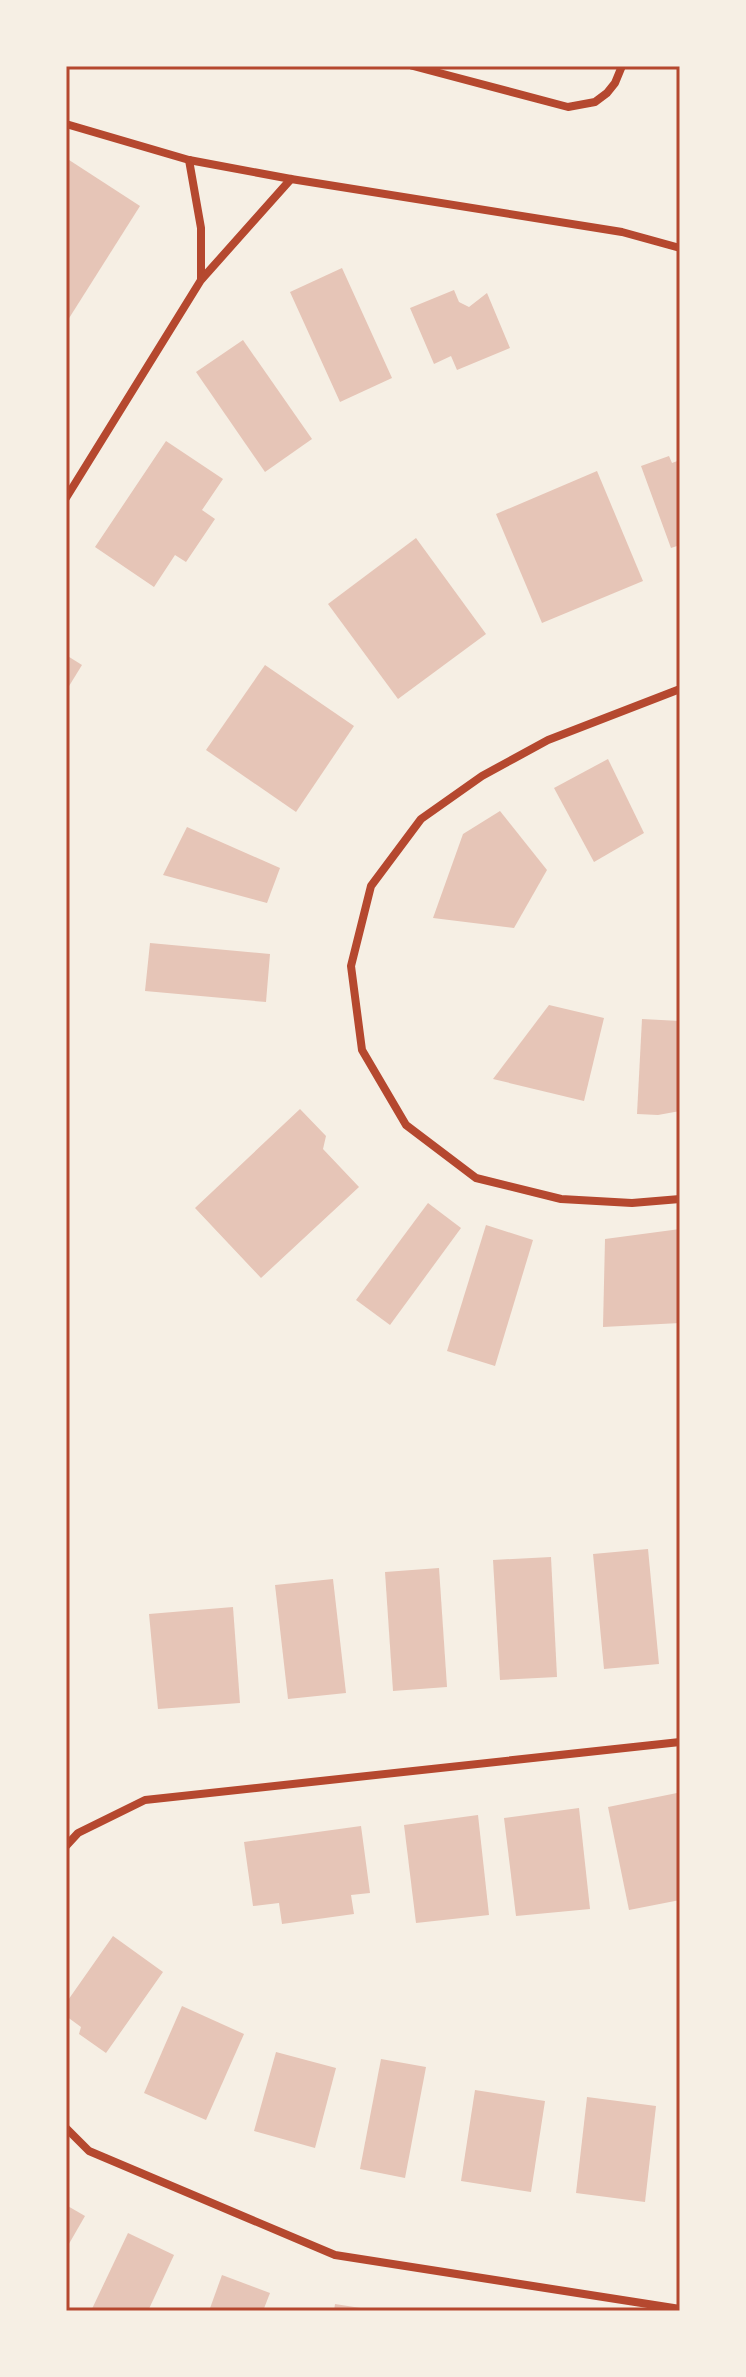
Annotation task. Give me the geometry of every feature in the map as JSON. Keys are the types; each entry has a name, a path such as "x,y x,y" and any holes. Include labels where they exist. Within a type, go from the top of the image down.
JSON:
{"street":[{"path":"413,66 568,107 582,106 607,93 622,66"},
{"path":"66,124 189,160 622,232 680,248"},
{"path":"189,160 201,228 201,280"},
{"path":"66,498 201,280 291,179"},
{"path":"680,689 548,740 482,776 421,819 371,886 351,966 362,1050 406,1125 476,1178 561,1199 632,1203 680,1199"},
{"path":"66,1846 78,1833 145,1800 680,1742"},
{"path":"66,2128 89,2151 335,2255 680,2309"}],"building":[{"path":"66,158 140,206 66,323"},
{"path":"342,268 392,378 340,402 290,292"},
{"path":"454,290 459,302 469,307 487,293 510,348 457,370 451,356 434,364 410,308"},
{"path":"243,340 312,439 265,472 196,372"},
{"path":"166,441 223,479 202,510 215,519 186,562 175,555 154,587 95,547"},
{"path":"669,456 672,463 680,460 680,545 671,548 641,466"},
{"path":"597,471 643,581 542,623 496,514"},
{"path":"416,538 486,634 398,699 328,604"},
{"path":"66,655 82,665 66,691"},
{"path":"265,665 354,726 296,812 206,750"},
{"path":"608,759 644,833 594,862 554,788"},
{"path":"500,811 547,870 514,928 433,918 463,834"},
{"path":"187,827 280,868 267,903 163,875"},
{"path":"150,943 270,954 266,1002 145,991"},
{"path":"549,1005 604,1018 584,1101 493,1079"},
{"path":"642,1019 680,1021 680,1111 658,1115 637,1114"},
{"path":"300,1109 326,1136 323,1149 359,1187 261,1278 195,1208"},
{"path":"428,1203 461,1228 390,1325 356,1300"},
{"path":"486,1225 533,1240 495,1366 447,1351"},
{"path":"680,1229 680,1323 603,1327 605,1239"},
{"path":"648,1549 659,1664 604,1669 593,1554"},
{"path":"551,1557 557,1677 500,1680 493,1560"},
{"path":"439,1568 447,1687 393,1691 385,1572"},
{"path":"333,1579 346,1693 288,1699 275,1585"},
{"path":"233,1607 240,1703 158,1709 149,1614"},
{"path":"677,1793 680,1810 680,1900 629,1910 608,1807"},
{"path":"579,1808 590,1909 516,1916 504,1818"},
{"path":"478,1815 489,1915 416,1923 404,1825"},
{"path":"361,1826 370,1893 351,1895 354,1914 282,1924 279,1903 253,1906 244,1842"},
{"path":"113,1936 163,1972 106,2053 79,2034 81,2027 66,2016 66,2003"},
{"path":"182,2006 244,2034 206,2120 144,2093"},
{"path":"276,2052 336,2068 315,2148 254,2131"},
{"path":"381,2059 426,2067 405,2178 360,2169"},
{"path":"475,2090 545,2101 531,2192 461,2181"},
{"path":"587,2097 656,2106 645,2202 576,2193"},
{"path":"66,2205 85,2216 66,2249"},
{"path":"128,2233 174,2255 148,2311 91,2311"},
{"path":"222,2275 270,2293 263,2311 209,2311"},
{"path":"335,2304 367,2309 367,2311 334,2311"}]}
